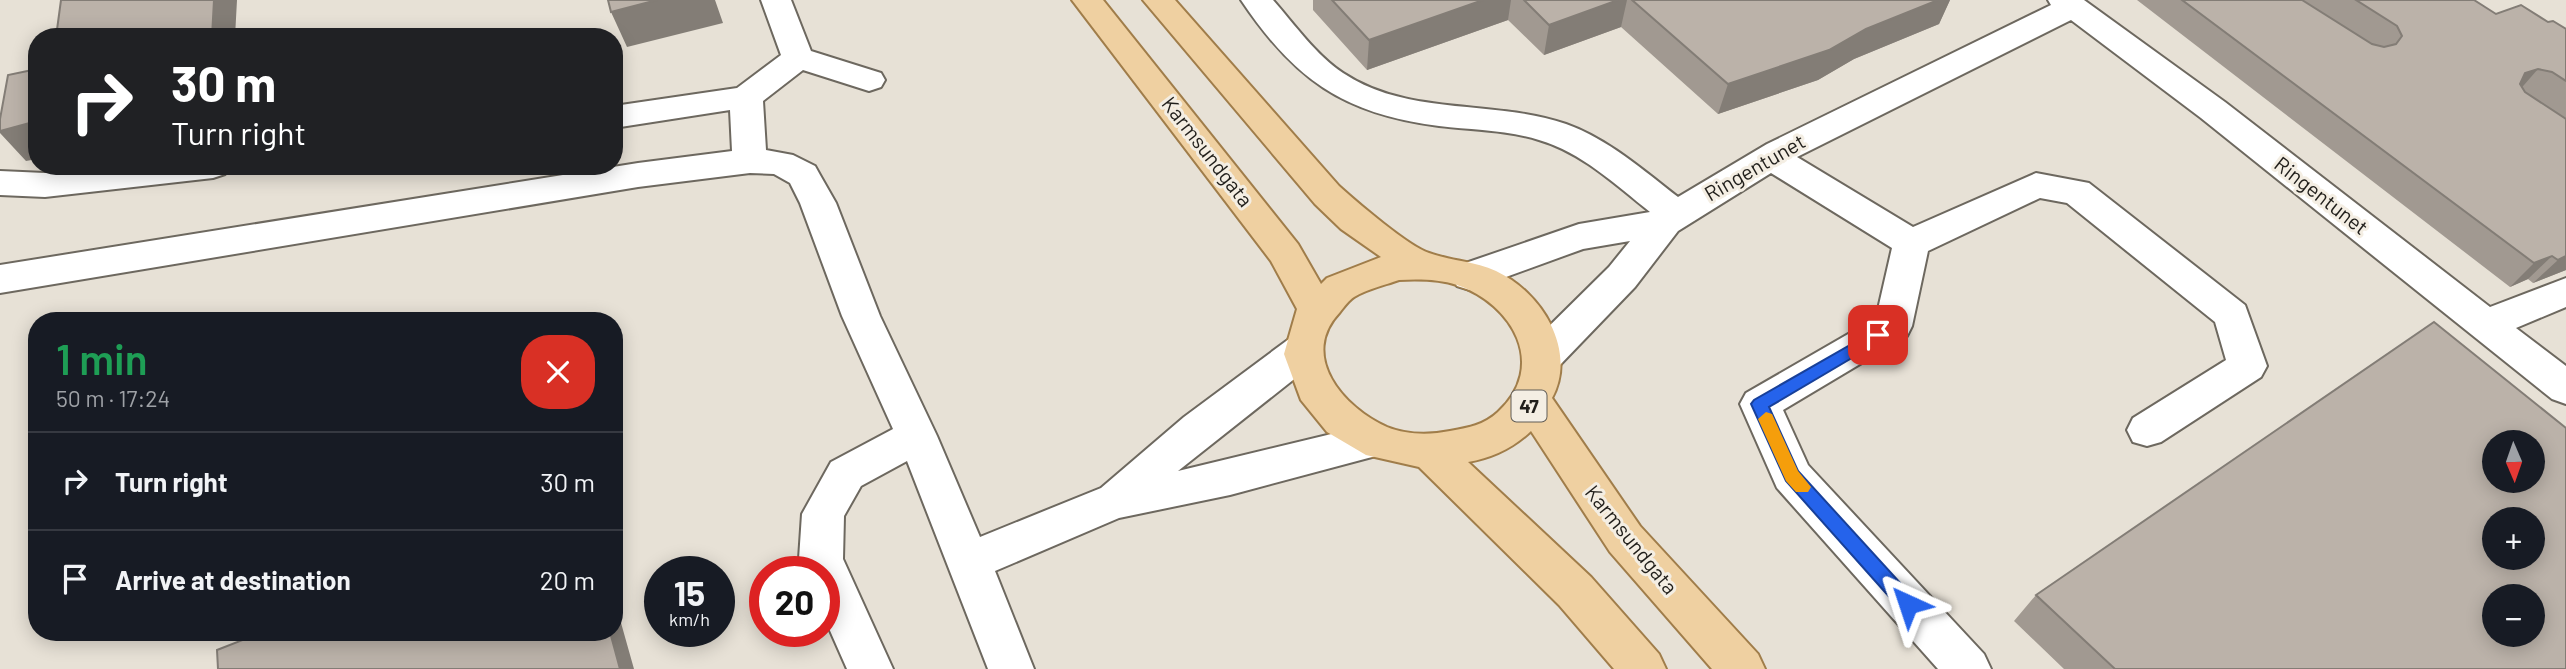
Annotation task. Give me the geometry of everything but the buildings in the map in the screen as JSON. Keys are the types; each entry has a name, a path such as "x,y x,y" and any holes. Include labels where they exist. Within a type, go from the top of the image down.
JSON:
{"main road":[{"name":"Karmsundgata","path":"1087,0 1285,253 1316,310"},
{"name":"47","path":"1158,0 1327,195 1354,220 1420,266"},
{"name":"47","path":"1420,266 1444,268 1471,276 1495,288 1517,305 1538,339 1543,358 1542,381 1533,402 1518,418 1493,437 1457,449 1430,452 1373,441 1349,428 1319,400 1305,372 1303,350 1307,328 1316,310 1332,293 1372,272 1420,266"},
{"name":"Karmsundgata","path":"1533,402 1625,539 1742,669"},
{"path":"1430,452 1575,591 1643,669"}],"street":[{"path":"776,0 798,58"},
{"path":"1256,0 1331,81 1358,95 1397,109 1554,132 1602,159 1671,218"},
{"name":"Ringentunet","path":"1543,358 1622,276 1671,218 1771,157 2068,3 2213,110 2566,388"},
{"path":"798,58 869,80"},
{"path":"623,116 746,97 798,58"},
{"path":"746,97 750,161"},
{"path":"1771,157 1911,243"},
{"path":"0,279 638,175 750,161 781,163 803,175 818,203 861,316 917,436 1012,669"},
{"path":"0,183 45,185 133,175"},
{"path":"1911,243 2036,185 2077,192 2231,316 2247,366 2147,430"},
{"name":"Ringentunet","path":"1471,276 1579,237 1671,218"},
{"path":"1911,243 1893,326 1760,404 1792,476 1968,669"},
{"path":"2484,325 2566,292"},
{"path":"1114,501 1198,429 1303,350"},
{"path":"870,669 821,559 823,514 846,474 917,436"},
{"path":"969,562 1114,501 1230,478 1320,452 1373,441"}],"slow traffic":[{"path":"1766,419 1792,476 1802,487"}],"route":[{"path":"1878,335 1760,404 1792,476 1908,604"}]}
